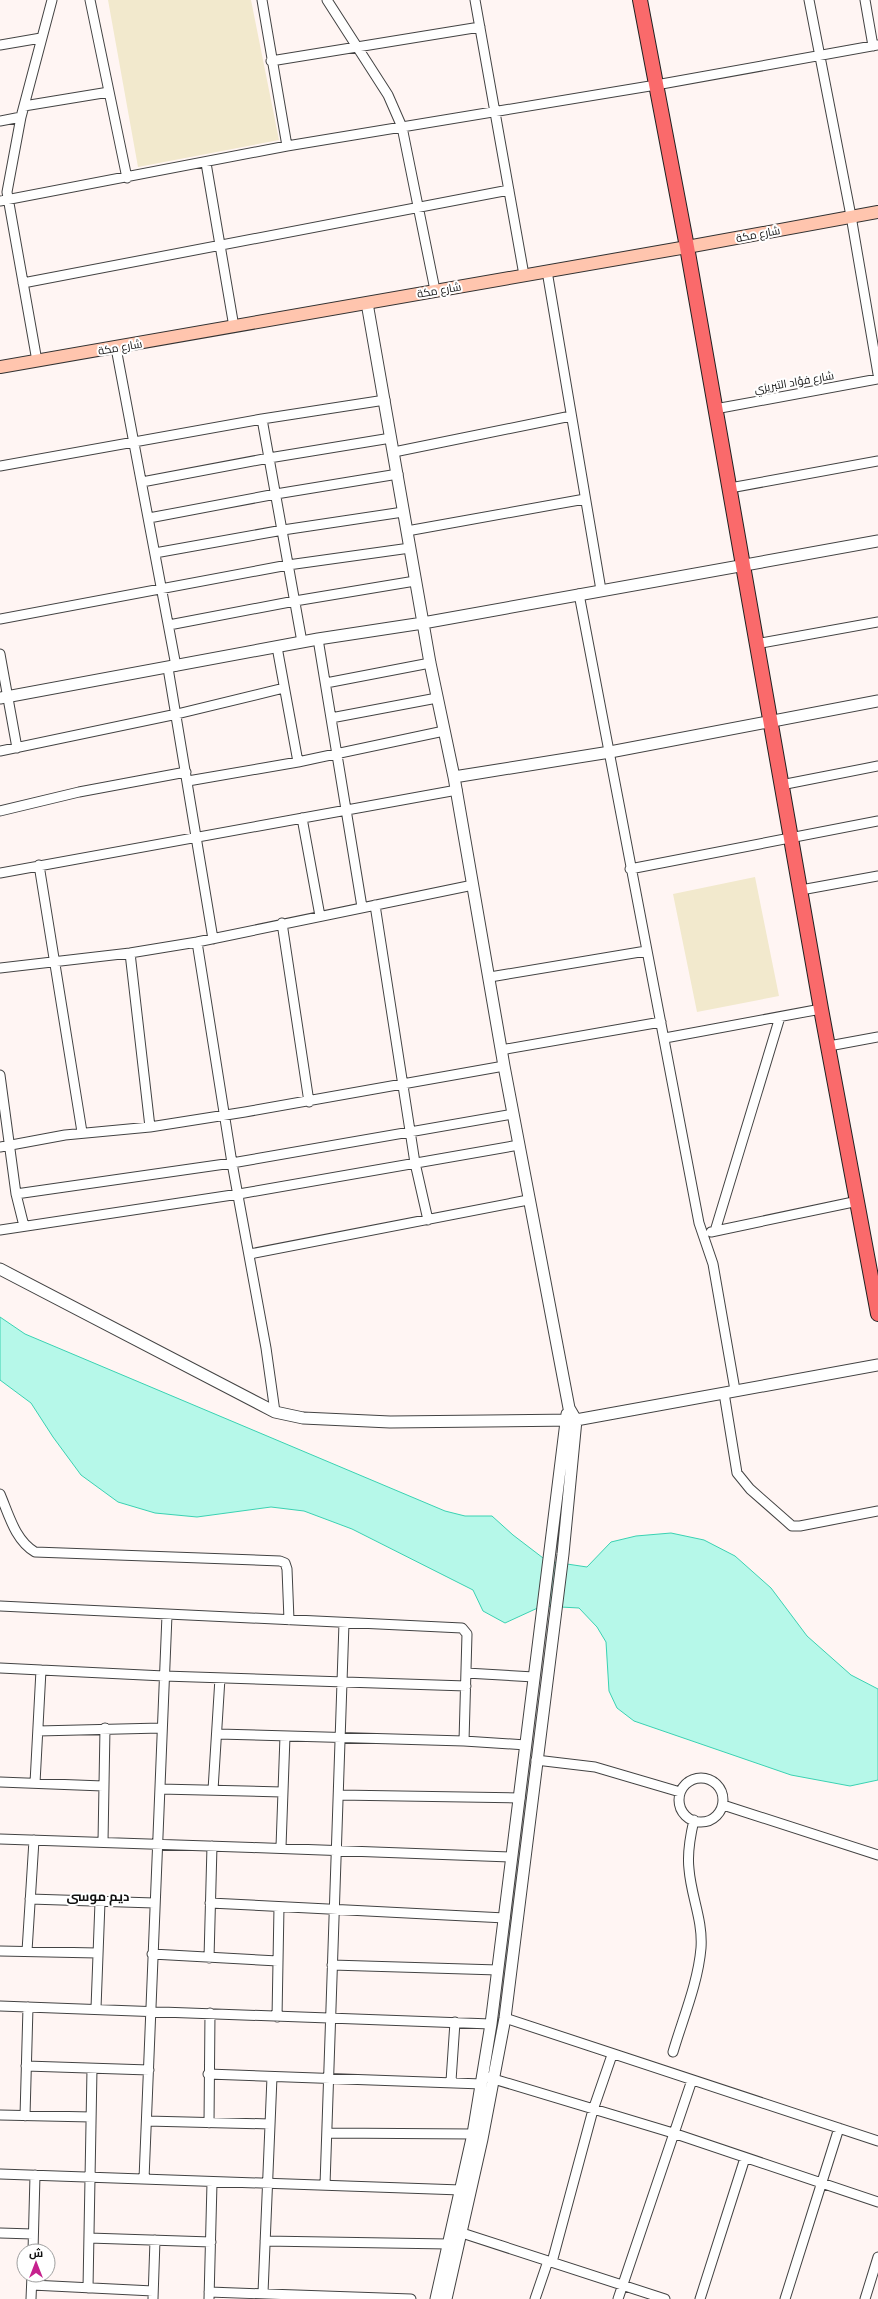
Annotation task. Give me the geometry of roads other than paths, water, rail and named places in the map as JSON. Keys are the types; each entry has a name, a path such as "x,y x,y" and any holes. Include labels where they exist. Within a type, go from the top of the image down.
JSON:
{"highway":[{"path":"640,0 687,247 821,1009 878,1314"}],"main road":[{"name":"شارع مكة","path":"0,368 878,212"}],"street":[{"path":"37,361 23,283 4,200 21,117 52,0"},
{"path":"90,0 127,178"},
{"path":"262,0 271,61 287,146"},
{"path":"327,0 388,95 402,127 435,290"},
{"path":"475,0 524,275"},
{"path":"809,0 851,216 878,374"},
{"path":"4,200 206,163 287,146 656,85 876,45 865,0"},
{"path":"271,61 480,27"},
{"path":"0,45 41,38"},
{"path":"24,106 109,92"},
{"path":"0,121 21,117"},
{"path":"206,163 234,327"},
{"path":"23,283 509,190"},
{"path":"547,271 601,590"},
{"path":"368,303 430,663 457,790 490,977 501,1050 528,1200 569,1408 570,1420 563,1554 536,1760 505,2018 486,2080 436,2299"},
{"path":"116,348 169,625 177,714 212,939"},
{"name":"شارع فؤاد التبريزي","path":"715,409 878,379"},
{"path":"0,466 262,419 384,400"},
{"path":"394,452 571,416"},
{"path":"262,419 283,530 288,565 296,601 302,642"},
{"path":"142,482 269,458 391,438"},
{"path":"730,488 878,462"},
{"path":"149,518 276,494 398,474"},
{"path":"407,531 585,499"},
{"path":"155,553 283,530 403,512"},
{"path":"4,698 318,639 423,623 878,541"},
{"path":"0,619 288,565 410,548"},
{"path":"169,625 296,601 416,581"},
{"path":"579,594 610,752 646,951 665,1038 702,1234 713,1264 735,1390"},
{"path":"756,644 878,622"},
{"path":"318,639 362,907"},
{"path":"277,647 298,762"},
{"path":"0,654 4,698 17,748"},
{"path":"326,683 430,663"},
{"path":"0,751 177,714 284,688"},
{"path":"331,718 437,698"},
{"path":"454,777 610,752 770,723 878,701"},
{"path":"0,811 79,792 298,762 444,731"},
{"path":"781,785 878,766"},
{"path":"0,873 196,836 346,811 457,790"},
{"path":"302,818 320,916"},
{"path":"630,869 878,821"},
{"path":"39,865 56,962 82,1132"},
{"path":"801,890 878,876"},
{"path":"0,968 130,953 197,942 473,885"},
{"path":"375,905 415,1163 428,1220"},
{"path":"282,924 309,1102"},
{"path":"197,942 224,1116 250,1254 275,1412"},
{"path":"490,977 646,951"},
{"path":"130,953 150,1127"},
{"path":"665,1038 821,1009"},
{"path":"715,1232 780,1017"},
{"path":"501,1050 661,1022"},
{"path":"829,1046 878,1037"},
{"path":"0,1147 82,1132 150,1127 224,1116 504,1066"},
{"path":"0,1075 16,1194 24,1226"},
{"path":"16,1194 232,1163 513,1114"},
{"path":"0,1230 239,1194 519,1145"},
{"path":"250,1254 528,1200"},
{"path":"702,1234 858,1201"},
{"path":"0,1269 275,1412 303,1418 390,1422 570,1420 878,1365"},
{"path":"724,1393 737,1473 750,1489 792,1526 800,1526 878,1510"},
{"path":"446,2299 462,2233 486,2080 491,2024 534,1677 543,1619 550,1553 570,1420"},
{"path":"0,1494 19,1538 26,1547 35,1552 280,1561 285,1563 287,1569 289,1620"},
{"path":"0,1606 462,1628 467,1634 464,1740"},
{"path":"144,2179 154,1904 158,1845 161,1728 167,1615"},
{"path":"326,2186 328,2077 332,1965 336,1910 344,1623"},
{"path":"0,1668 164,1676 466,1686"},
{"path":"35,1783 40,1670"},
{"path":"466,1673 534,1677"},
{"path":"213,1790 218,1734 220,1678"},
{"path":"38,1731 105,1728 161,1728"},
{"path":"103,1842 105,1728"},
{"path":"218,1734 464,1740 526,1745"},
{"path":"281,1847 285,1736"},
{"path":"536,1760 594,1767 680,1792"},
{"path":"704,1778 717,1784 724,1798 723,1805 719,1813 712,1819 703,1822 694,1820 688,1817 680,1806 680,1792 689,1781 704,1778"},
{"path":"0,1782 103,1786"},
{"path":"160,1789 282,1792"},
{"path":"339,1795 520,1798"},
{"path":"723,1805 878,1855"},
{"path":"673,2052 691,1991 701,1948 700,1922 688,1870 688,1855 694,1820"},
{"path":"0,1839 158,1845 281,1847 512,1857"},
{"path":"27,1951 34,1840"},
{"path":"209,1958 212,1846"},
{"path":"30,1899 154,1904"},
{"path":"96,2008 100,1902"},
{"path":"210,1904 505,1918"},
{"path":"276,2017 279,1907"},
{"path":"0,1951 97,1953"},
{"path":"152,1954 278,1961"},
{"path":"332,1965 498,1970"},
{"path":"0,2006 96,2008 276,2017 491,2024"},
{"path":"25,2116 28,2007"},
{"path":"209,2123 208,2074 210,2013"},
{"path":"505,2018 612,2055 878,2141"},
{"path":"451,2082 455,2022"},
{"path":"535,2299 550,2262 593,2110 612,2055"},
{"path":"26,2066 149,2070"},
{"path":"88,2288 92,2069"},
{"path":"208,2074 451,2082 486,2080 673,2133 878,2202"},
{"path":"263,2293 272,2077"},
{"path":"618,2299 692,2080"},
{"path":"0,2115 91,2117"},
{"path":"147,2121 270,2124"},
{"path":"785,2299 839,2128"},
{"path":"327,2133 473,2134"},
{"path":"700,2299 745,2158"},
{"path":"0,2174 91,2176 212,2183 461,2190"},
{"path":"33,2243 35,2175"},
{"path":"212,2183 209,2296 263,2293 411,2299"},
{"path":"0,2233 33,2234"},
{"path":"462,2233 664,2299"},
{"path":"88,2238 211,2242"},
{"path":"31,2299 32,2285 88,2288 153,2295 155,2240"},
{"path":"265,2241 448,2244"},
{"path":"865,2299 878,2257"}],"district":[{"name":"ديم موسى","path":"98,1896"}]}
